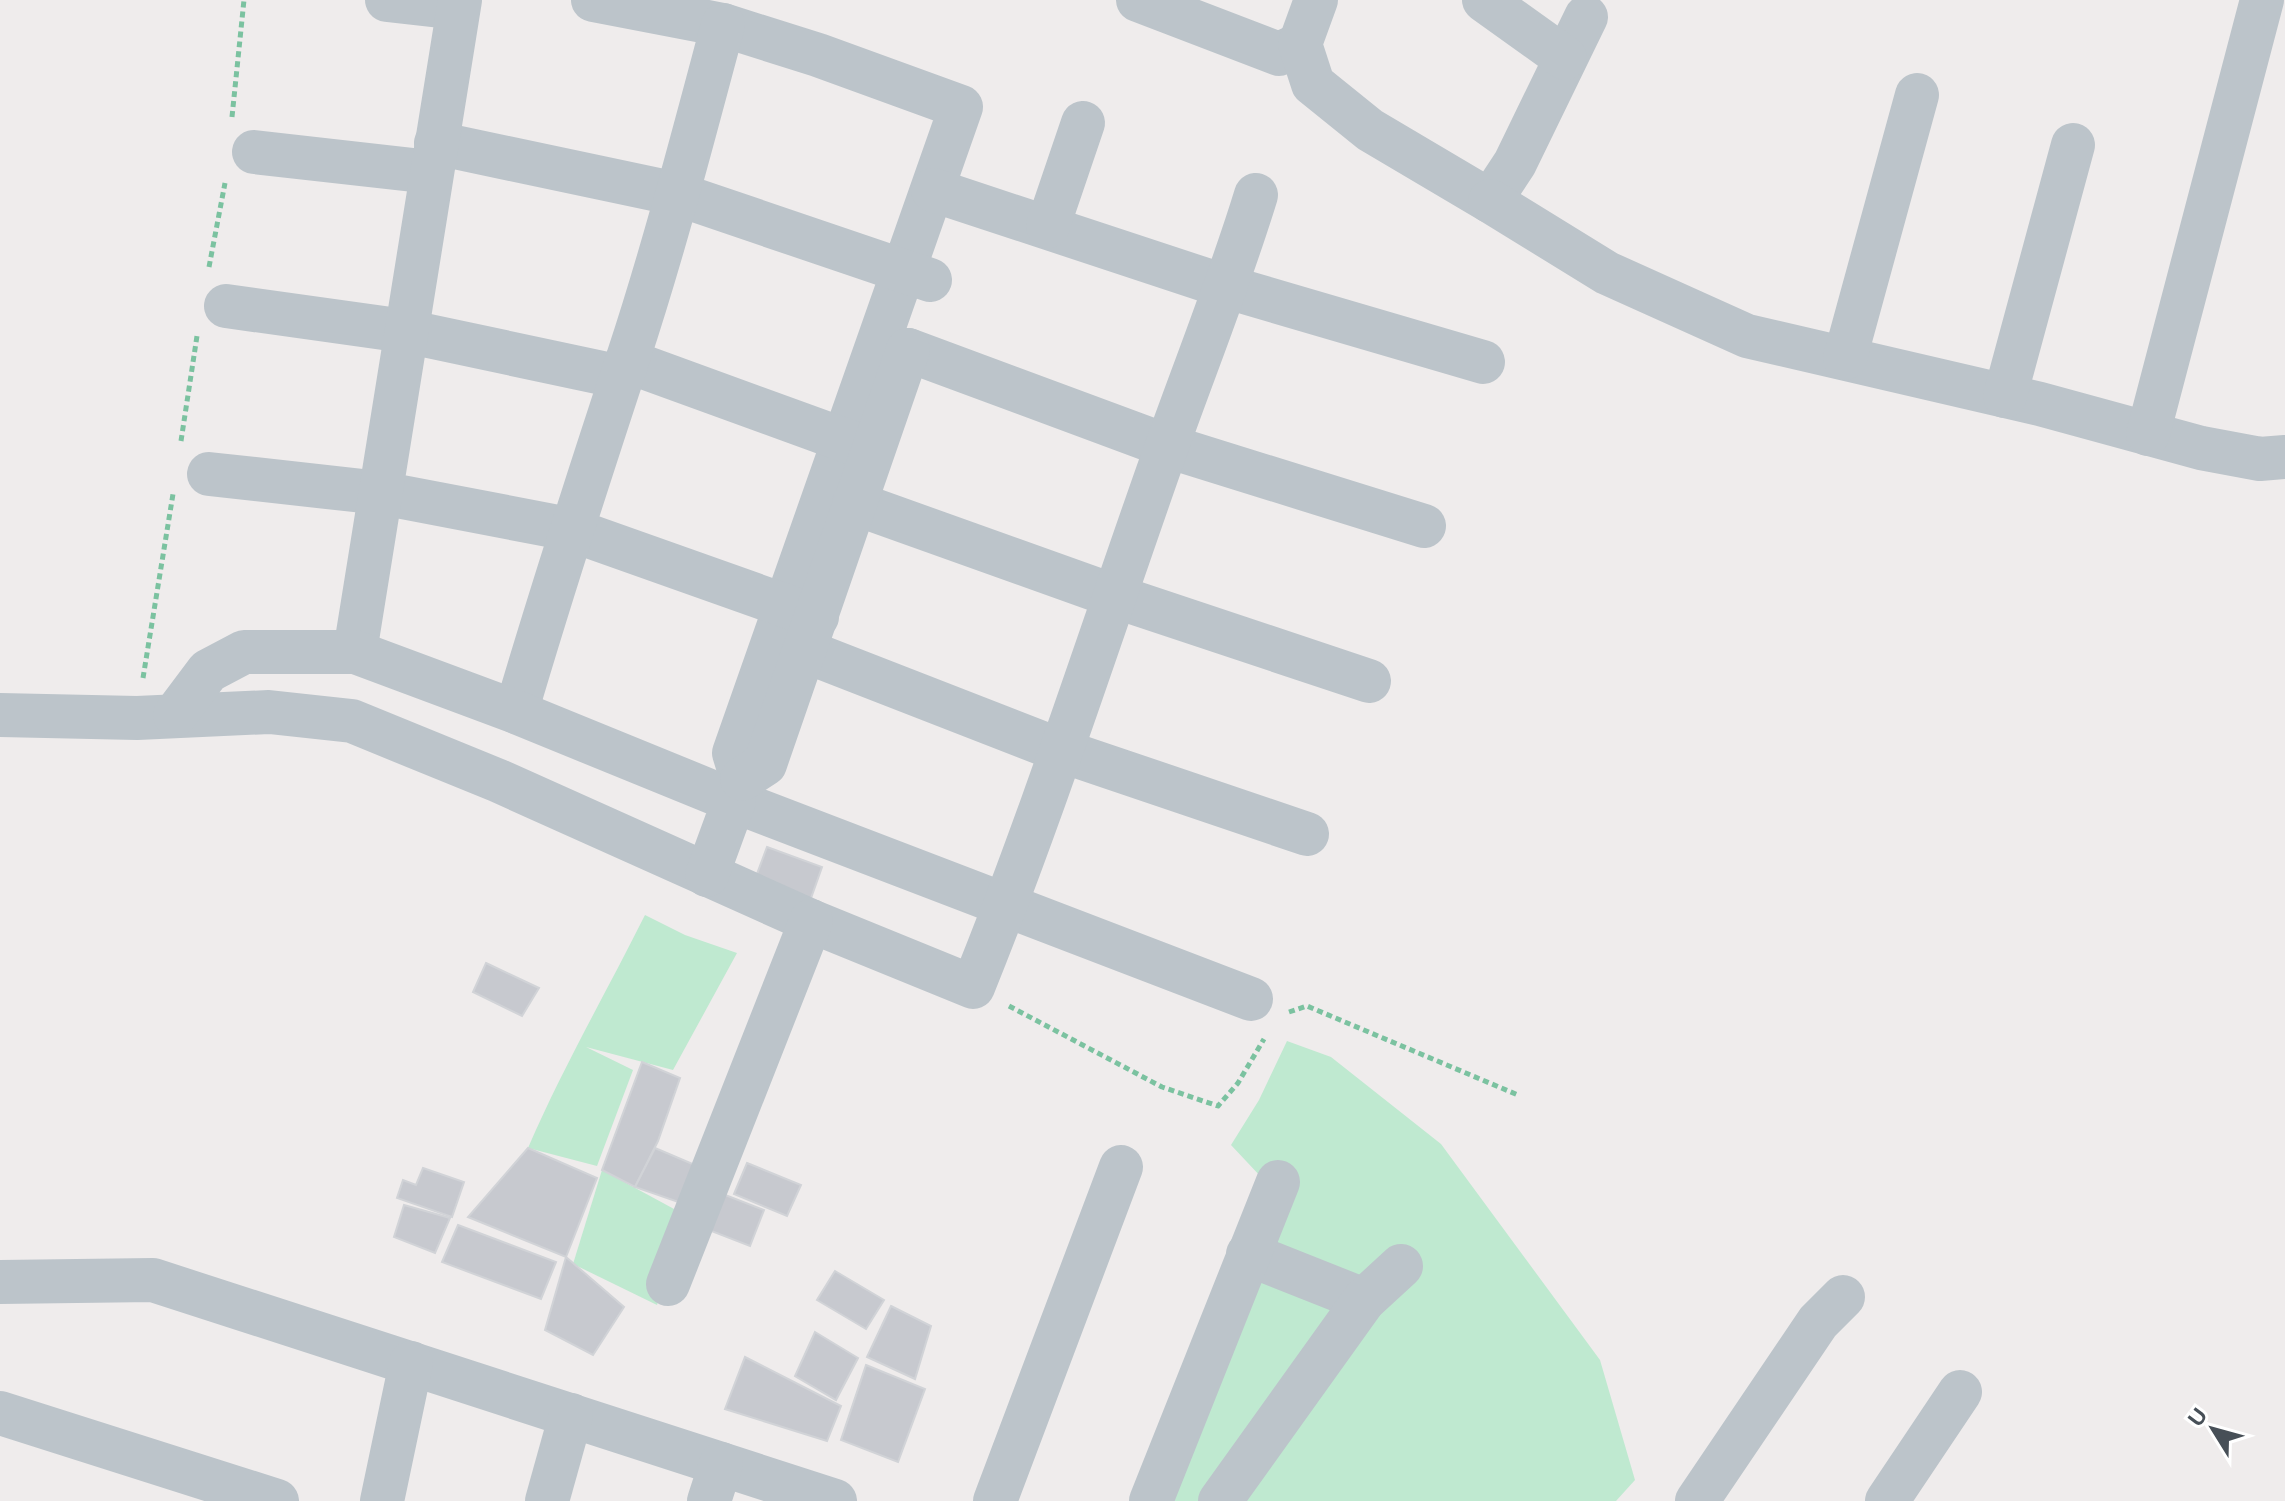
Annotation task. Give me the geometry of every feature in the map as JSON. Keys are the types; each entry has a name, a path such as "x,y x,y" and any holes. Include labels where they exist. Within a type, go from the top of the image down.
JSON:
{"street":[{"path":"355,652 459,4 387,0"},
{"path":"593,0 723,25 818,55 961,107 948,194 858,445 802,625"},
{"path":"1316,0 1300,44 1313,84 1370,130 1607,273 1747,336 2005,396 2148,434 2260,459 2285,457"},
{"path":"1484,0 1565,58"},
{"path":"2148,434 2268,46 2262,0"},
{"path":"1147,2 1279,54 1300,44"},
{"path":"1490,201 1515,163 1586,17"},
{"path":"516,712 569,529 624,369 677,194 723,25"},
{"path":"1845,358 1917,95"},
{"path":"1048,226 1083,123"},
{"path":"2005,396 2073,145"},
{"path":"237,150 434,158 677,194 919,276"},
{"path":"948,194 1227,287 1483,362"},
{"path":"0,715 156,717 269,712 352,721 499,781 811,921 973,987 1062,751 1167,446 1227,287 1256,195"},
{"path":"707,875 738,790 734,753 802,625 854,503 858,445 908,350 919,276"},
{"path":"210,303 405,331 624,369 858,445"},
{"path":"908,350 1167,446 1424,526"},
{"path":"187,472 381,493 569,529 802,625 1062,751 1307,834"},
{"path":"854,503 1117,597 1369,681"},
{"path":"156,717 208,671 244,652 355,652 738,790 1005,907 1269,1013"},
{"path":"668,1284 811,921"},
{"path":"995,1501 1121,1167"},
{"path":"1151,1501 1278,1182"},
{"path":"1248,1254 1364,1300"},
{"path":"1220,1501 1364,1300 1401,1266"},
{"path":"0,1282 153,1280 571,1415 715,1482 835,1501"},
{"path":"1697,1501 1818,1322 1843,1297"},
{"path":"382,1501 411,1363"},
{"path":"1887,1501 1960,1392"},
{"path":"0,1413 277,1501"},
{"path":"547,1501 571,1415"}],"path":[{"path":"156,717 210,303 237,150 244,0"},
{"path":"973,987 1162,1087 1218,1106 1238,1083 1269,1013 1307,1006 1518,1095"}],"green space":[{"path":"645,915 685,935 737,953 673,1070 586,1047 633,1070 597,1166 528,1148 570,1060"},
{"path":"1287,1041 1331,1057 1441,1144 1600,1360 1635,1480 1616,1501 1168,1501 1262,1178 1231,1145 1259,1100"},
{"path":"602,1170 687,1216 657,1305 573,1264"}],"building":[{"path":"767,847 822,867 810,901 754,882"},
{"path":"486,963 539,988 522,1016 473,992"},
{"path":"642,1062 680,1078 658,1141 635,1187 602,1170"},
{"path":"528,1148 597,1178 566,1257 468,1217"},
{"path":"655,1148 709,1171 690,1206 635,1187"},
{"path":"747,1163 801,1185 787,1216 734,1194"},
{"path":"423,1168 464,1182 452,1217 397,1198 403,1180 416,1185"},
{"path":"715,1191 764,1210 750,1246 701,1227"},
{"path":"404,1205 450,1218 435,1253 394,1237"},
{"path":"458,1225 556,1262 541,1299 442,1262"},
{"path":"566,1257 624,1307 593,1355 545,1330"},
{"path":"835,1271 884,1300 866,1329 817,1300"},
{"path":"891,1306 931,1326 915,1379 867,1357"},
{"path":"815,1332 858,1358 836,1400 795,1376"},
{"path":"745,1357 841,1406 827,1441 725,1409"},
{"path":"866,1365 925,1389 898,1462 841,1440"}]}
